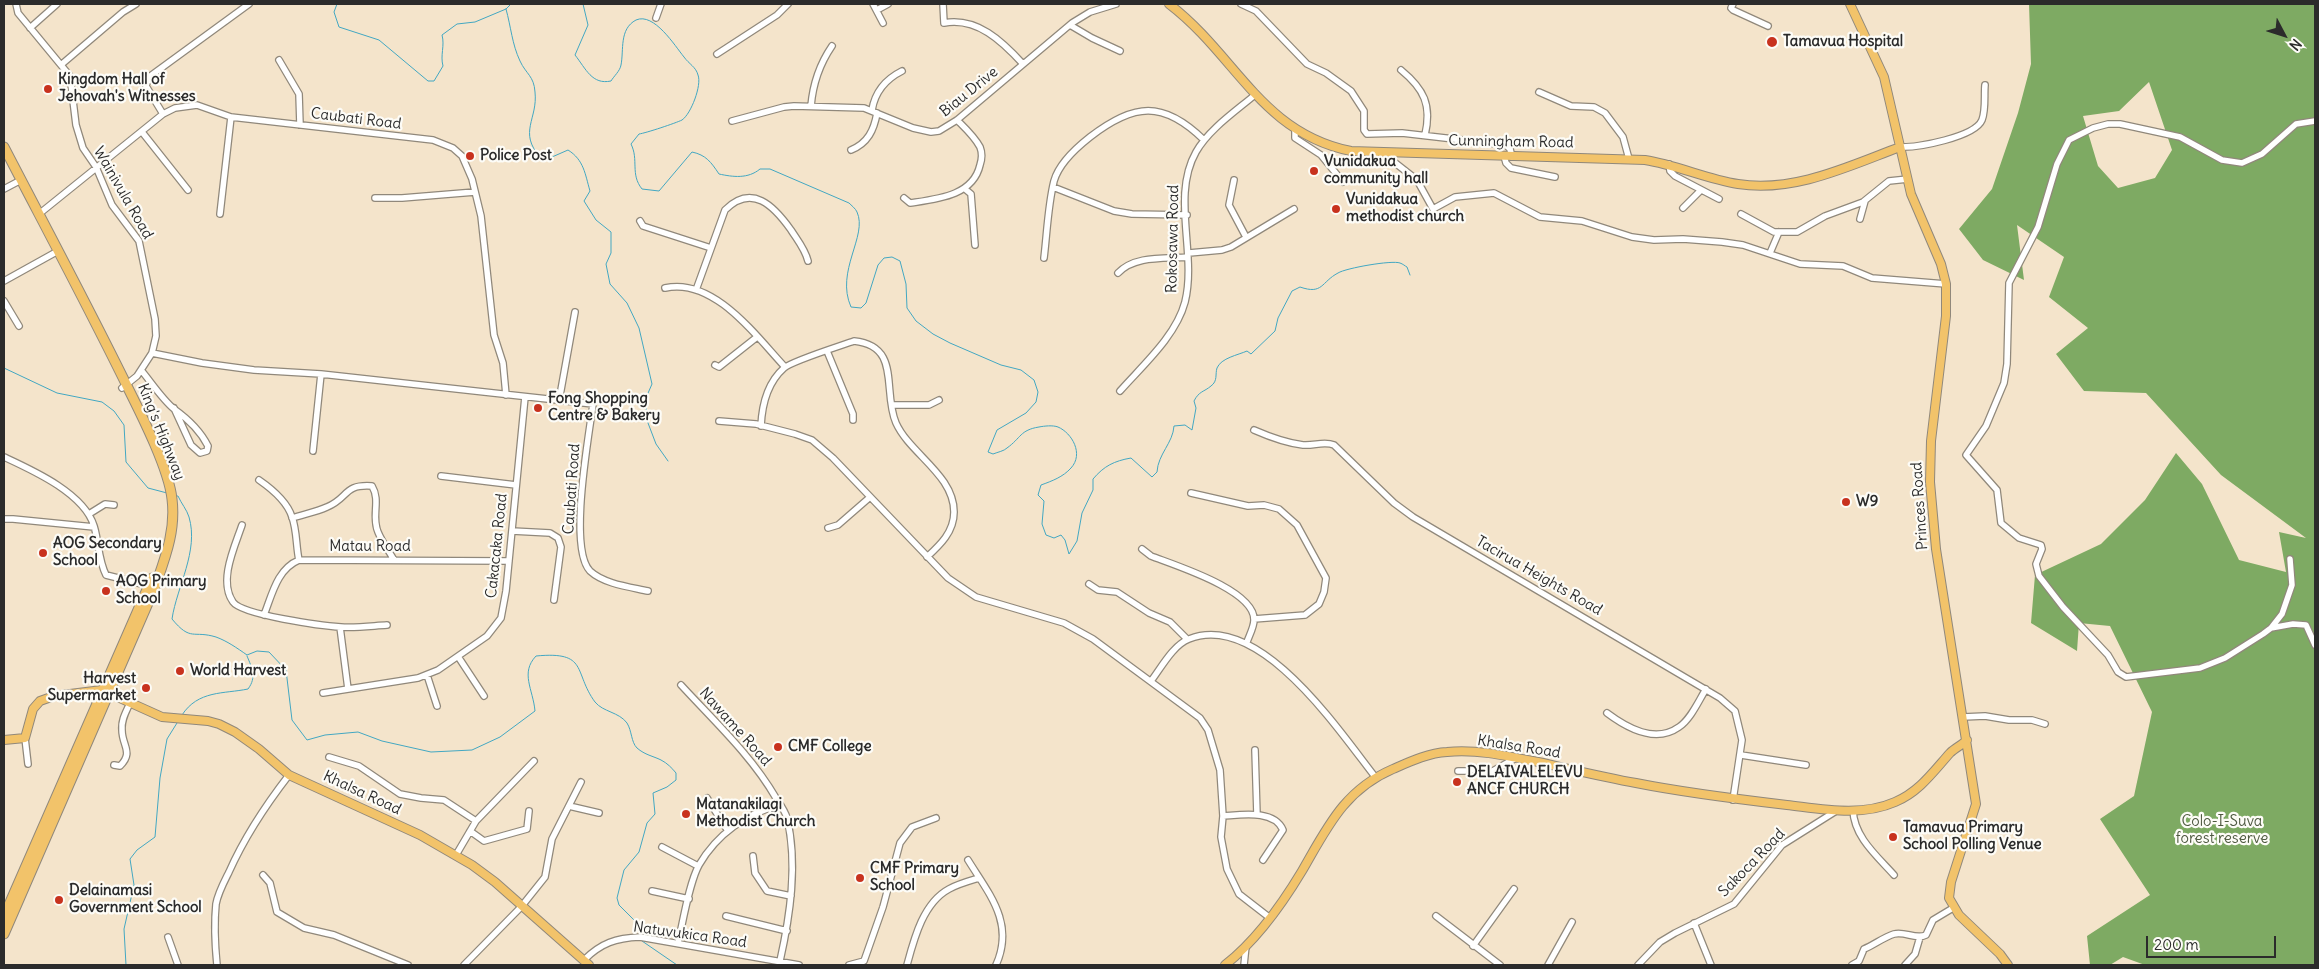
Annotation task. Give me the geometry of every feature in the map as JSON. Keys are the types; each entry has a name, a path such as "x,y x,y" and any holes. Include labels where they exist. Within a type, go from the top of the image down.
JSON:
{"highway":[{"name":"King's Highway","path":"4,147 18,181 142,418 168,492 166,536 152,586 4,916"},
{"name":"King's Highway","path":"4,158 39,214 56,252"},
{"name":"King's Highway","path":"4,934 105,691"}],"main road":[{"name":"Cunningham Road","path":"1169,4 1198,29 1280,119 1294,129 1338,148 1390,153 1629,159 1669,164 1738,184 1786,184 1830,173 1900,147"},
{"name":"Princes Road","path":"1850,4 1884,77 1908,179 1918,212 1941,264 1946,284 1946,316 1931,441 1930,482 1936,549 1976,804 1950,888 1949,898 1953,908"},
{"name":"Khalsa Road","path":"105,691 162,717 208,721 235,732 259,749 289,775 420,835 456,855 495,882 586,963"},
{"path":"4,740 25,738 33,709 40,701 54,696 105,691"},
{"name":"Khalsa Road","path":"1225,965 1246,946 1270,918 1301,872 1332,818 1348,799 1376,778 1416,759 1446,752 1495,753 1636,783 1733,800 1836,811 1886,806 1908,795 1924,782 1953,750 1967,740"},
{"path":"1953,908 1963,920 2000,954 2008,965"}],"street":[{"name":"Wainivula Road","path":"16,4 18,13 70,76 76,125 83,148 96,166 112,206 139,241 155,319 156,336 152,353"},
{"path":"30,28 57,4"},
{"path":"62,64 123,12 136,4"},
{"path":"164,114 146,86 149,77 249,4"},
{"path":"656,18 661,4"},
{"path":"717,54 778,14 788,4"},
{"path":"883,23 875,7 888,4"},
{"path":"944,4 944,23 956,21 981,29 1002,42 1023,64"},
{"name":"Biau Drive","path":"732,121 784,106 851,107 874,111 914,128 931,132 939,131 957,120 1070,25 1090,12 1116,4"},
{"path":"1241,4 1256,11 1308,64 1326,73 1351,91 1365,114 1364,130 1366,134 1391,132 1506,145 1510,149 1506,163 1511,168 1555,177"},
{"path":"1733,4 1731,8 1733,10 1768,26"},
{"path":"1070,25 1120,51"},
{"path":"811,106 812,87 817,73 832,46"},
{"path":"279,60 300,94 300,125"},
{"path":"1401,70 1417,87 1428,107 1429,118 1425,135"},
{"path":"851,150 864,142 875,126 874,111 878,91 886,82 902,71"},
{"path":"1900,147 1936,144 1977,127 1983,118 1985,85"},
{"path":"1539,92 1571,106 1594,107 1605,113 1623,137 1629,159"},
{"name":"Rokosawa Road","path":"1120,391 1168,335 1185,304 1188,255 1186,186 1188,170 1196,152 1204,140 1256,94"},
{"name":"Caubati Road","path":"39,214 96,166 164,114 175,108 197,105 231,117 433,140 445,144 462,156 468,167 475,192 480,216 494,335 503,363 506,394"},
{"path":"1044,258 1053,187 1061,167 1084,141 1106,124 1131,112 1157,112 1173,116 1187,124 1204,140"},
{"path":"220,214 231,117"},
{"path":"904,198 910,203 935,199 965,189 973,183 982,160 981,149 975,138 957,120"},
{"path":"2290,559 2292,585 2282,614 2271,628 2231,655 2200,668 2131,678 2122,675 2108,655 2063,608 2039,576 2036,564 2042,549 2041,545 2019,538 2001,523 1998,516 1999,500 1997,490 1966,455 1986,426 2004,383 2007,364 2009,283 2038,227 2057,164 2069,140 2092,128 2120,124 2180,137 2222,160 2242,164 2262,154 2296,124 2305,121 2315,121"},
{"path":"1294,129 1296,139 1321,155 1343,182"},
{"path":"142,132 188,190"},
{"path":"1390,153 1394,162 1416,180 1433,209 1455,197 1492,193 1540,218 1582,221 1632,237 1654,240 1683,239 1722,242 1742,245 1800,264 1843,266 1872,278 1946,284"},
{"path":"1669,164 1673,174 1700,191 1719,199"},
{"path":"1860,219 1862,209 1867,200 1889,180 1908,179"},
{"path":"1234,180 1229,205 1246,237"},
{"path":"4,189 18,181"},
{"path":"1053,187 1114,211 1132,214 1187,215"},
{"path":"965,189 972,194 974,246"},
{"path":"1684,208 1700,191"},
{"path":"374,198 402,198 475,192"},
{"path":"696,290 725,210 733,202 744,198 754,198 768,204 778,212 805,251 808,261"},
{"path":"1741,214 1770,230 1779,232 1801,230 1825,216 1867,200"},
{"path":"1118,273 1123,267 1142,260 1188,255 1231,247 1294,209"},
{"path":"640,221 643,226 711,248"},
{"path":"1770,254 1779,232"},
{"path":"4,281 56,252"},
{"path":"665,288 674,286 696,290 722,303 784,367"},
{"path":"4,301 19,326"},
{"path":"560,400 575,312"},
{"path":"715,365 719,367 757,338"},
{"path":"762,426 762,410 767,391 784,367 854,340 865,342 878,349 886,360 896,422 904,436 942,480 951,498 954,512 951,526 946,538 927,557"},
{"path":"826,351 853,414 853,420"},
{"path":"124,386 141,370 152,353"},
{"name":"Caubati Road","path":"152,353 202,363 249,369 322,374 593,404 584,465 580,528 584,561 590,570 613,583 648,592"},
{"path":"141,370 174,408 191,445 200,453 206,451 208,446 203,436 183,413 174,408"},
{"path":"312,451 322,374"},
{"name":"Cakacaka Road","path":"323,694 426,675 459,658 487,636 501,618 509,561 525,397"},
{"path":"892,404 929,405 939,400"},
{"path":"720,421 762,426 812,440 833,458 869,498 948,578 976,597 1064,623 1093,639 1188,707 1200,718 1208,730 1220,770 1221,838 1227,869 1239,894 1270,918"},
{"name":"Tacirua Heights Road","path":"1254,430 1275,438 1304,445 1329,443 1334,445 1394,503 1413,517 1706,689 1735,712 1742,740 1733,800"},
{"path":"4,457 57,485 75,499 88,514 94,527 100,559 106,575 152,586"},
{"path":"441,476 516,485"},
{"path":"259,480 273,490 284,503 292,518 299,560 282,572 264,615"},
{"path":"292,518 327,508 337,502 351,488 359,485 372,486 377,500 374,515 377,532 394,560"},
{"path":"1191,493 1248,506 1264,505 1279,509 1297,525 1326,578 1324,592 1318,604 1305,615 1254,619"},
{"path":"828,528 838,525 869,498"},
{"path":"88,514 105,504 114,505"},
{"path":"4,519 13,518 94,527"},
{"path":"242,524 229,566 228,582 233,603 238,607 264,615 340,627 387,625"},
{"path":"512,531 550,533 558,538 561,547 554,600"},
{"path":"1142,549 1152,556 1218,582 1233,592 1250,608 1254,619 1247,642"},
{"name":"Matau Road","path":"299,560 509,561"},
{"path":"1090,584 1098,590 1117,592 1149,613 1170,622 1187,640"},
{"path":"2271,628 2293,624 2306,625 2315,645"},
{"path":"340,627 348,689"},
{"path":"1151,681 1170,656 1187,640 1211,633 1247,642 1269,657 1319,706 1376,778"},
{"path":"459,658 484,696"},
{"path":"426,675 437,706"},
{"name":"Nawame Road","path":"681,685 754,765 787,816 791,850 791,896 787,931 780,961"},
{"path":"1607,714 1646,734 1659,734 1680,727 1706,689"},
{"path":"114,765 120,766 126,760 128,752 122,729 124,717 130,703"},
{"path":"1963,717 1985,716 2009,720 2032,720 2045,724"},
{"path":"25,738 28,764"},
{"path":"1255,750 1257,815"},
{"path":"1741,755 1806,765"},
{"path":"329,757 359,766 400,794 444,800 476,821"},
{"path":"1458,771 1468,771 1473,768 1492,772 1499,770 1507,762 1516,758"},
{"path":"456,855 476,821 534,761"},
{"path":"217,965 215,934 216,902 220,890 242,842 262,810 289,775"},
{"path":"464,965 521,907 545,877 552,839 582,782"},
{"path":"707,798 728,831"},
{"path":"678,943 698,866 728,831 758,812 780,805"},
{"path":"569,806 599,813"},
{"path":"1853,810 1853,822 1866,844 1894,875"},
{"path":"470,831 484,841 527,829 529,811"},
{"name":"Sakoca Road","path":"1638,965 1660,942 1734,904 1782,846 1836,811"},
{"path":"1222,816 1257,815 1268,817 1281,825 1283,830 1263,860"},
{"path":"849,965 864,961 900,843 912,827 936,818"},
{"path":"662,847 698,866"},
{"path":"753,856 755,874 767,891 791,896"},
{"path":"968,860 991,895 1001,918 1002,945 996,965"},
{"path":"262,875 270,883 277,912 289,920 304,928 334,935 408,965"},
{"path":"907,965 920,925 931,906 948,889 979,878"},
{"path":"1473,946 1514,889"},
{"path":"652,891 689,899"},
{"path":"1905,965 1913,958 1920,937 1930,931 1933,920 1953,908"},
{"path":"726,916 787,931"},
{"path":"1436,916 1500,965"},
{"path":"1548,965 1572,922"},
{"path":"1694,923 1711,965"},
{"path":"1852,965 1859,961 1864,949 1893,934 1920,937"},
{"path":"168,937 178,965"},
{"name":"Natuvukica Road","path":"586,963 596,948 626,938 640,937 799,965"},
{"path":"1244,965 1246,946"}],"green space":[{"name":"Colo-I-Suva forest reserve","path":"2029,4 2315,4 2315,965 2145,965 2123,957 2110,965 2090,965 2087,936 2150,895 2100,819 2134,796 2152,712 2110,626 2079,623 2077,651 2031,623 2035,575 2101,544 2145,500 2176,453 2202,484 2239,560 2286,572 2279,532 2306,538 2221,475 2146,393 2084,391 2056,354 2088,328 2049,297 2064,257 2017,225 2024,280 1983,260 1959,229 1992,189 2018,113 2031,64","holes":["2149,82 2172,150 2155,178 2118,188 2098,166 2083,116 2119,111"]}],"waterway":[{"path":"337,4 334,12 339,27 379,40 428,81 434,81 443,66 442,35 457,24 475,22 506,9 511,4"},
{"path":"583,4 588,25 575,55 594,78 604,82 611,81 620,67 623,40 627,29 636,20 643,19 657,25 670,38 698,75 697,92 692,106 685,117 674,123 639,134 631,144 636,178 642,189 659,191 692,152 708,160 719,174 745,176 760,169 770,169 849,203 856,211 859,221 847,280 847,294 851,307 861,308 866,303 878,265 884,258 892,257 900,261 906,284 907,308 916,321 933,334 950,343 1001,365 1021,370 1034,380 1038,392 1036,402 1026,413 997,430 988,452 993,454 1004,450 1024,432 1033,428 1056,426 1072,439 1076,450 1075,462 1064,474 1041,485 1038,495 1044,501 1042,524 1046,535 1054,538 1061,535 1065,540 1069,554 1077,541 1082,513 1093,490 1093,479 1110,465 1131,458 1152,477 1157,472 1174,426 1185,425 1192,430 1196,408 1194,401 1200,393 1213,384 1219,365 1226,359 1247,351 1251,354 1275,331 1278,318 1292,291 1300,287 1308,289 1318,288 1343,271 1379,264 1400,263 1407,267 1410,275"},
{"path":"506,9 517,55 534,87 535,102 530,125 530,140 540,157 552,157 568,150 577,158 583,168 590,191 584,201 596,220 611,232 611,253 606,264 610,284 627,303 639,328 652,384 645,400 648,423 656,444 668,461"},
{"path":"4,368 57,393 102,402 114,411 124,425 126,462 148,488 167,493"},
{"path":"175,496 178,496 189,517 191,543 172,619 188,633 216,637 247,655 257,651 269,652 286,670 292,720 307,740 325,735 358,732 382,741 431,752 472,750 500,737 535,711 528,675 531,662 536,656 553,655 572,660 577,666 595,702 602,708 620,716 627,723 637,748 663,761 676,773 676,780 667,787 653,793 655,814 647,823 639,852 624,870 617,898 619,905 639,925 640,931"},
{"path":"182,715 188,707 204,697 212,694 248,689 253,676 247,656"},
{"path":"126,965 124,929 134,885 130,859 137,850 155,837 160,778 167,739 177,723"},
{"path":"642,941 677,965"}],"place":[{"name":"Tamavua Hospital","path":"1772,42"},
{"name":"Kingdom Hall of Jehovah's Witnesses","path":"48,89"},
{"name":"Police Post","path":"470,156"},
{"name":"Vunidakua community hall","path":"1314,171"},
{"name":"Vunidakua methodist church","path":"1336,209"},
{"name":"Fong Shopping Centre & Bakery","path":"538,408"},
{"name":"W9","path":"1846,502"},
{"name":"AOG Secondary School","path":"43,553"},
{"name":"AOG Primary School","path":"106,591"},
{"name":"World Harvest","path":"180,671"},
{"name":"Harvest Supermarket","path":"146,688"},
{"name":"CMF College","path":"778,747"},
{"name":"DELAIVALELEVU ANCF CHURCH","path":"1457,782"},
{"name":"Matanakilagi Methodist Church","path":"686,814"},
{"name":"Tamavua Primary School Polling Venue","path":"1893,837"},
{"name":"CMF Primary School","path":"860,878"},
{"name":"Delainamasi Government School","path":"59,900"}]}
